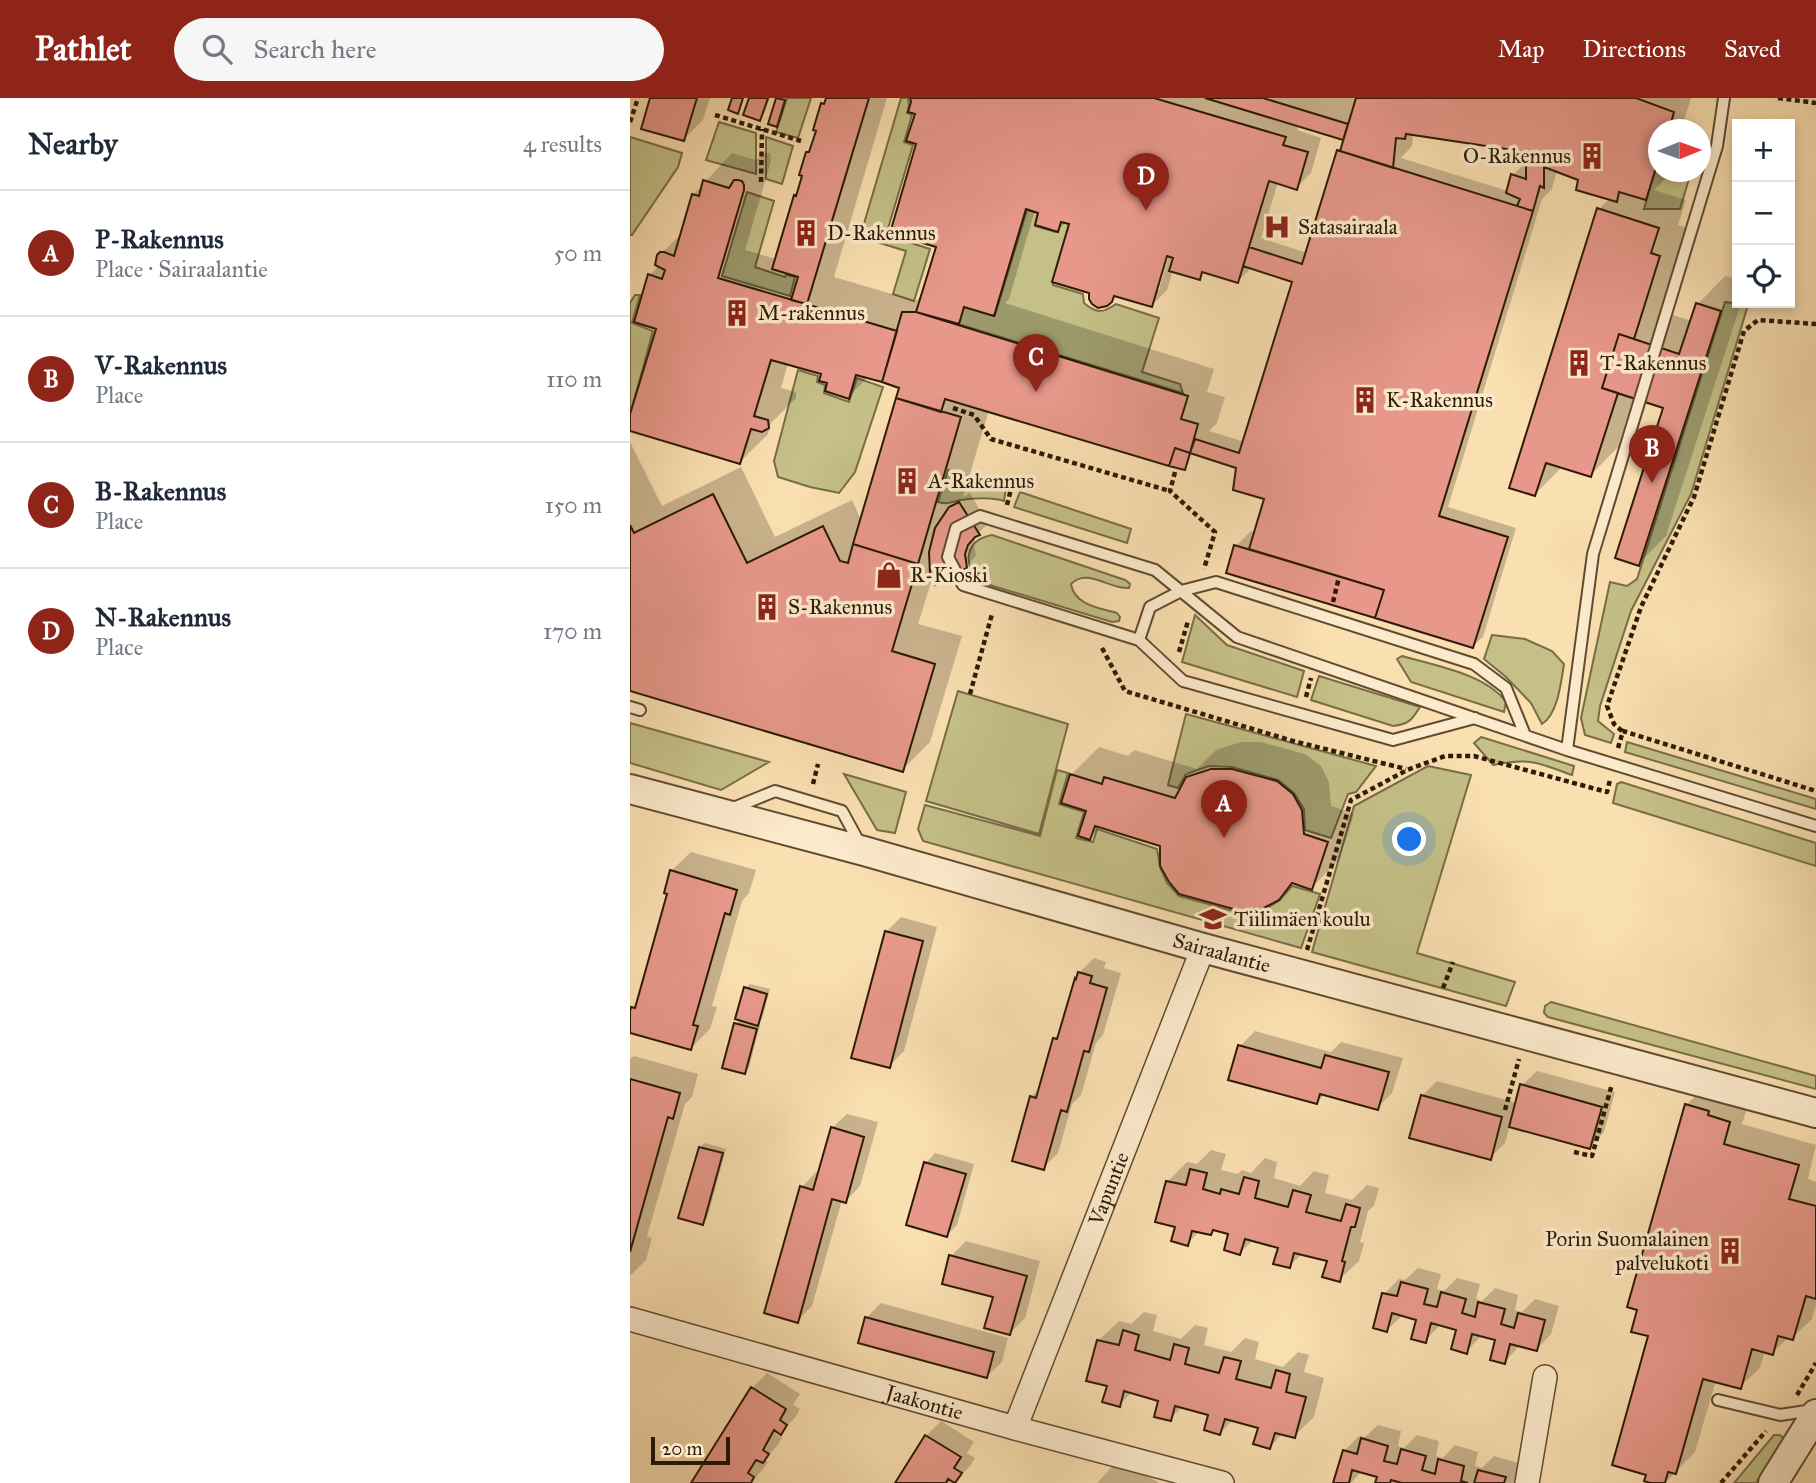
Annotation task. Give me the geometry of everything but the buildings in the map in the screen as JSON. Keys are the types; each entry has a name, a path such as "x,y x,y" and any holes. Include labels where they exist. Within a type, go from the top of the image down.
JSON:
{"street":[{"name":"Sairaalantie","path":"630,789 864,851 1203,948 1816,1113"},
{"name":"Vapuntie","path":"1015,1428 1203,948"},
{"name":"Jaakontie","path":"630,1319 1015,1428 1222,1483"},
{"path":"1527,1483 1545,1377"},
{"path":"1773,1483 1816,1412"}],"lane":[{"path":"1567,750 1593,554 1717,146 1724,98"},
{"path":"1475,718 1393,740 1184,681 1139,640 963,585 948,557 956,528 980,516 1155,570 1237,637 1475,718 1567,750 1816,826"},
{"path":"1139,640 1150,607 1181,591 1216,582 1474,664 1506,688 1525,736"},
{"path":"1718,1401 1780,1415 1816,1412"}],"path":[{"path":"630,122 638,98"},
{"path":"1778,98 1816,103"},
{"path":"715,115 801,141"},
{"path":"761,182 762,129"},
{"path":"1816,324 1758,320 1744,331 1694,497 1642,607 1607,706 1614,724 1623,731 1816,791"},
{"path":"953,408 974,415 991,439 1170,491"},
{"path":"1006,506 1011,489"},
{"path":"970,694 992,614"},
{"path":"1102,649 1125,691 1293,741 1407,769"},
{"path":"1305,959 1351,800 1407,769 1445,756 1474,756 1608,792 1623,731"},
{"path":"1441,994 1452,962"},
{"path":"1505,1110 1520,1055"},
{"path":"1574,1152 1592,1156 1613,1080"}],"shaded area":[{"path":"787,98 811,98 798,138 776,132"},
{"path":"901,98 908,98 907,113 912,115 904,142 913,145 886,235 930,249 914,301 893,294 906,251 873,241 863,227"},
{"path":"719,122 756,133 756,174 706,160"},
{"path":"630,137 682,153 678,167 632,235 630,235"},
{"path":"766,137 793,146 782,184 766,179"},
{"path":"1652,182 1688,182 1680,209 1644,209"},
{"path":"747,192 774,201 755,267 785,277 795,277 790,296 722,276"},
{"path":"1027,210 1038,213 1035,226 1056,232 1060,220 1071,224 1053,285 1083,294 1084,303 1096,311 1104,311 1116,304 1159,318 1142,372 1180,384 1183,393 958,324 964,306 995,315"},
{"path":"635,295 640,295 632,323 653,331 630,415 630,303"},
{"path":"1725,302 1732,303 1732,308 1747,308 1691,494 1631,611 1600,706 1598,721 1614,734 1611,743 1585,735 1581,718 1610,582 1627,586 1637,579"},
{"path":"798,370 818,376 817,382 825,385 824,393 849,402 857,378 883,387 855,472 839,493 778,477 774,461"},
{"path":"948,470 1006,488 1004,501 982,498 938,502"},
{"path":"1020,492 1131,529 1127,543 1014,507"},
{"path":"992,535 1125,580 1130,584 1129,588 1091,578 1077,579 1071,584 1073,591 1082,601 1117,613 1119,621 1112,622 980,582 970,568 969,554 976,542"},
{"path":"1195,615 1227,645 1304,671 1297,697 1182,662"},
{"path":"1492,635 1525,639 1552,651 1564,664 1555,705 1542,724 1531,703 1484,659"},
{"path":"1402,656 1458,672 1486,684 1506,702 1504,712 1411,682 1397,659"},
{"path":"1319,676 1420,707 1410,721 1393,726 1311,700"},
{"path":"958,691 1068,724 1039,834 926,801"},
{"path":"1186,714 1376,766 1356,792 1348,794 1331,838 1305,830 1304,809 1294,793 1278,780 1232,767 1209,766 1186,774 1178,788 1168,785"},
{"path":"630,723 769,762 721,790 630,763"},
{"path":"1481,737 1574,766 1572,775 1534,762 1493,765 1474,743"},
{"path":"1627,742 1816,799 1816,809 1625,752"},
{"path":"1428,766 1471,775 1417,953 1515,982 1506,1006 1312,952 1354,806"},
{"path":"1057,770 1068,773 1059,804 1084,812 1076,838 1093,842 1097,829 1157,849 1160,867 1167,883 1179,896 1237,912 1264,910 1280,900 1292,886 1320,894 1301,948 923,841 918,829 925,805 1040,836"},
{"path":"844,774 906,792 895,833 877,830"},
{"path":"1621,782 1816,843 1816,866 1613,803 1617,784"},
{"path":"1551,1002 1816,1076 1816,1089 1548,1017 1544,1013 1545,1006"},
{"path":"1774,1435 1780,1435 1784,1439 1756,1483 1734,1483"}],"place":[{"name":"O-Rakennus","path":"1592,156"},
{"name":"N-Rakennus","path":"1146,211"},
{"name":"Satasairaala","path":"1277,227"},
{"name":"D-Rakennus","path":"806,233"},
{"name":"M-rakennus","path":"737,313"},
{"name":"T-Rakennus","path":"1579,363"},
{"name":"B-Rakennus","path":"1036,392"},
{"name":"K-Rakennus","path":"1365,400"},
{"name":"A-Rakennus","path":"907,481"},
{"name":"V-Rakennus","path":"1652,483"},
{"name":"R-Kioski","path":"889,575"},
{"name":"S-Rakennus","path":"767,607"},
{"name":"P-Rakennus","path":"1224,838"},
{"name":"Tiilimäen koulu","path":"1213,919"},
{"name":"Porin Suomalainen palvelukoti","path":"1730,1251"}]}
